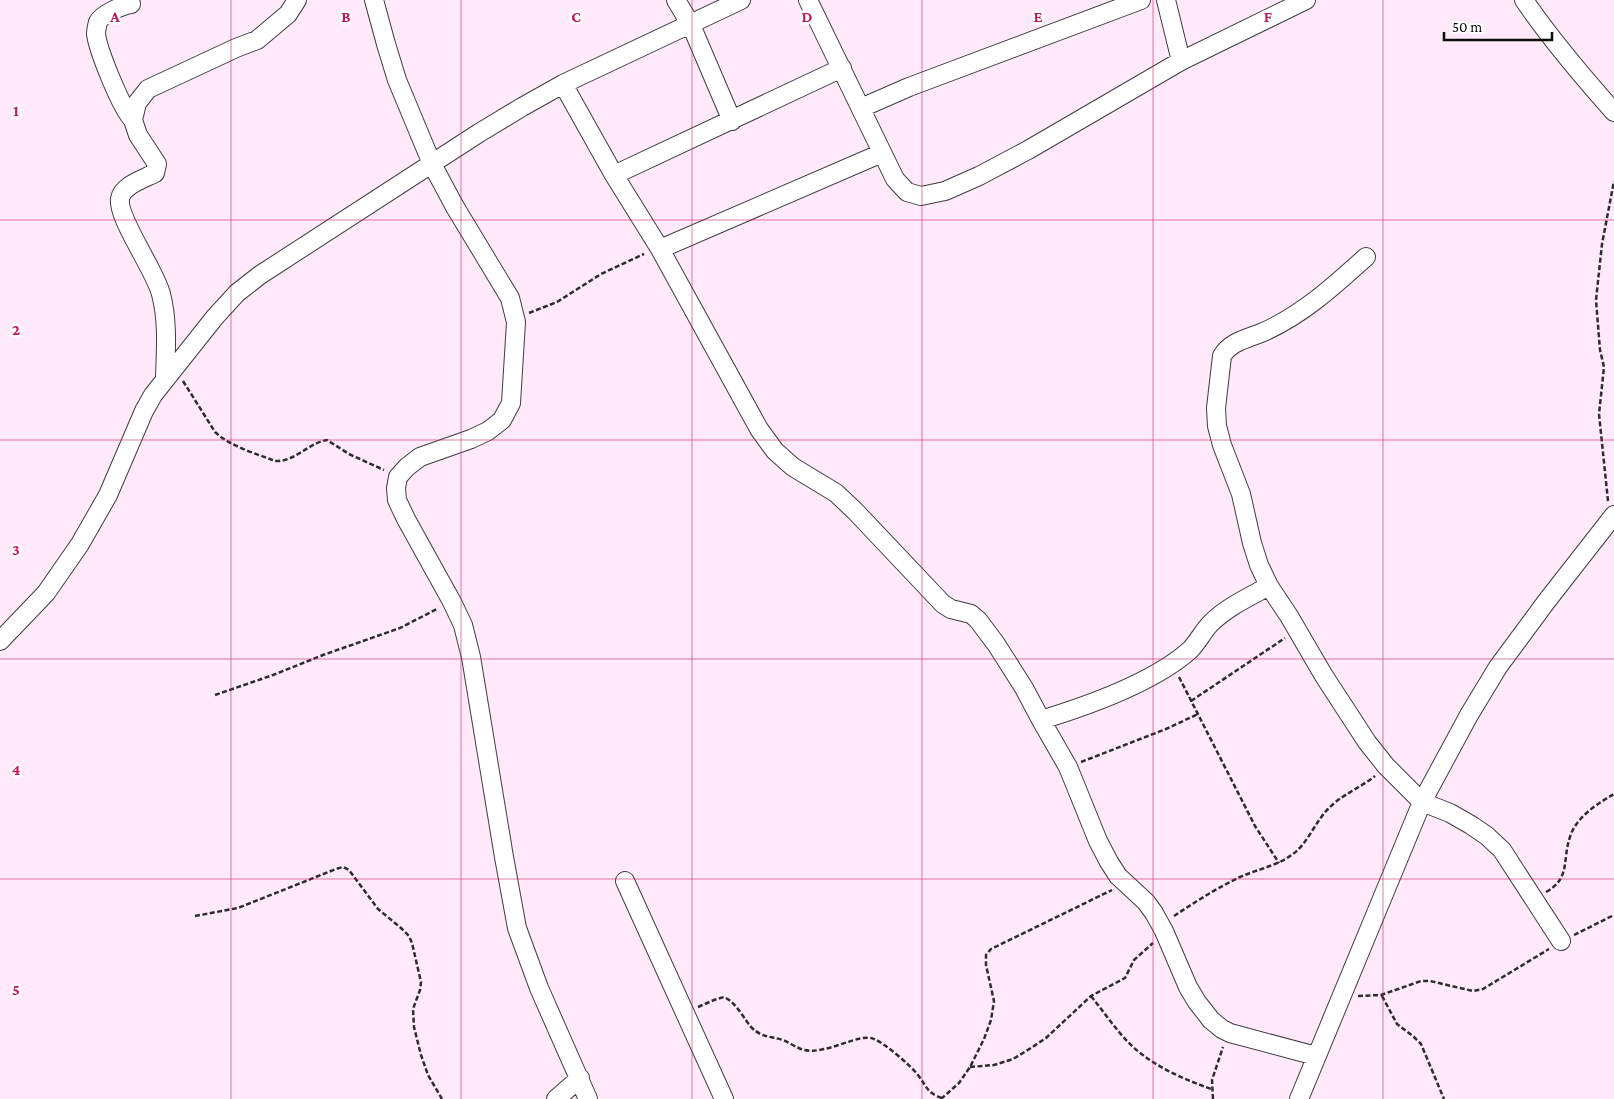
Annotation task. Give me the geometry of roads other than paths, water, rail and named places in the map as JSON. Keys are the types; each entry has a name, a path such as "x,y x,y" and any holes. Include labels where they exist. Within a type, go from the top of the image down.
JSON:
{"street":[{"path":"133,120 137,103 148,89 236,48 258,40 288,14 297,0"},
{"path":"374,0 397,80 432,164 455,207 510,298 516,322 511,403 502,420 488,431 420,457 407,466 398,476 396,488 398,500 406,519 463,625 471,657 516,928 539,988 588,1099"},
{"path":"676,0 690,25 732,121"},
{"path":"0,641 46,593 80,544 108,495 144,411 153,395 237,293 260,275 479,133 563,84 741,0"},
{"path":"808,0 895,179 908,192 921,196 945,191 979,176 1181,61 1306,0"},
{"path":"861,108 908,87 1141,0"},
{"path":"1166,0 1181,61"},
{"path":"1524,0 1582,77 1614,112"},
{"path":"131,4 100,18 96,33 100,50 122,105 133,120 138,135 158,164 155,172 124,191 120,198 120,207 122,217 161,292 167,327 170,372"},
{"path":"614,175 842,68"},
{"path":"563,84 614,175 660,249 759,429 775,451 793,467 836,493 943,604 951,609 971,614 978,620 1024,688 1040,720 1068,767 1098,841 1109,862 1125,883 1146,902 1154,913 1197,1002 1211,1020 1230,1033 1316,1056"},
{"path":"660,249 882,152"},
{"path":"1366,257 1304,310 1226,349 1222,356 1216,408 1217,426 1222,445 1241,494 1259,565 1269,586 1367,742 1386,766 1422,802 1450,813 1471,825 1502,850 1561,941"},
{"path":"1299,1099 1422,802 1469,715 1498,667 1612,518"},
{"path":"1040,720 1086,705 1114,693 1141,681 1172,663 1190,650 1211,623 1226,611 1245,598 1269,586"},
{"path":"624,881 724,1099"},
{"path":"556,1099 580,1078"}]}
